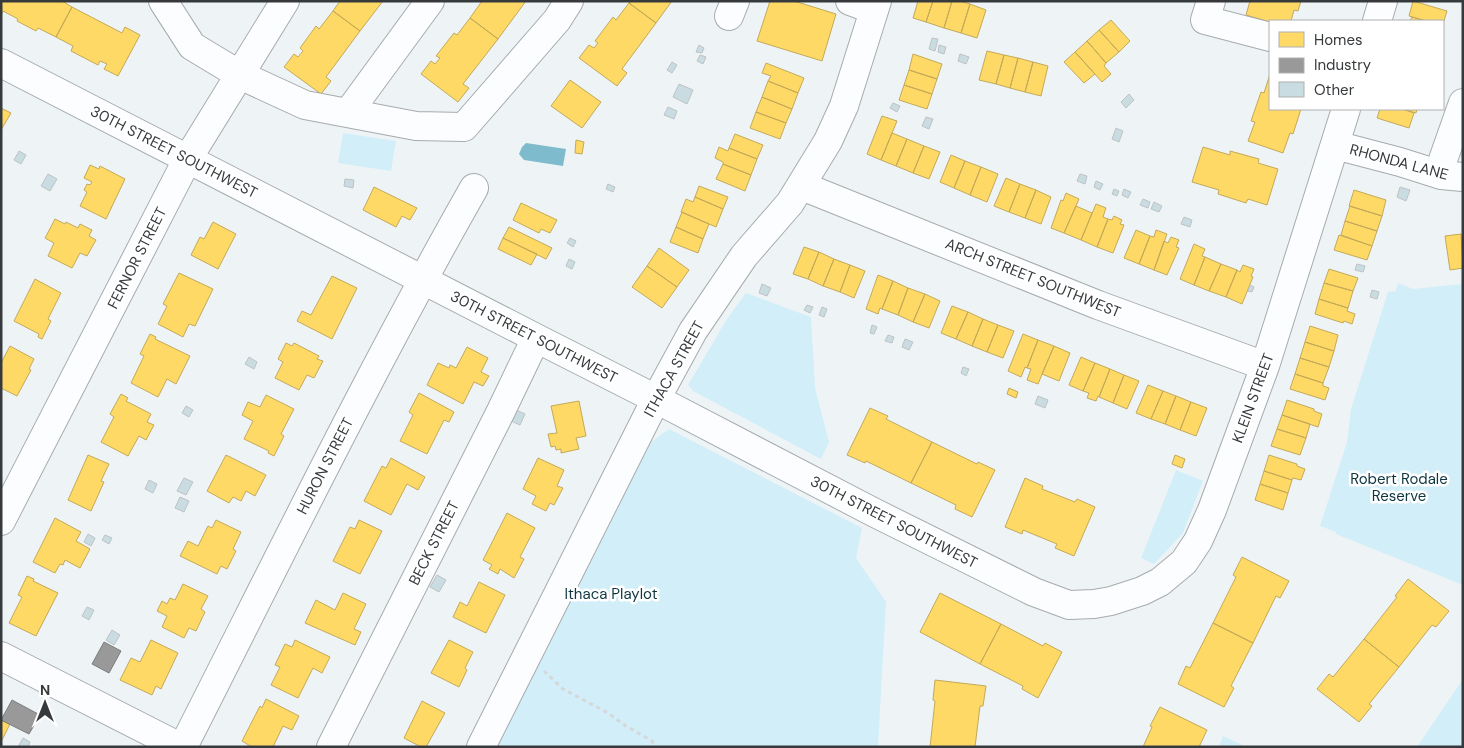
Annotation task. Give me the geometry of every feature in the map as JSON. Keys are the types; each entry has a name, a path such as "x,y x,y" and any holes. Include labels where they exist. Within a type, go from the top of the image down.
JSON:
{"street":[{"path":"163,1 192,46 240,76 304,105 416,126 464,127 557,20 569,1"},
{"name":"FERNOR STREET","path":"1,521 187,160 285,1"},
{"path":"348,113 430,1"},
{"path":"1211,1 1205,20 1269,37"},
{"path":"1377,20 1383,1"},
{"name":"ITHACA STREET","path":"481,747 656,399 693,331 744,256 790,203 828,141 844,106 867,4"},
{"name":"30TH STREET SOUTHWEST","path":"1,63 952,552 1034,592 1070,604"},
{"path":"1450,175 1463,103"},
{"name":"KLEIN STREET","path":"1070,604 1094,604 1111,601 1142,591 1160,582 1184,562 1198,541 1212,510 1265,366 1346,110"},
{"name":"RHONDA LANE","path":"1335,145 1450,175"},
{"name":"ARCH STREET SOUTHWEST","path":"802,186 1098,305 1265,366"},
{"name":"HURON STREET","path":"182,747 422,280 474,188"},
{"name":"BECK STREET","path":"331,747 536,338"},
{"path":"1,656 182,747"}],"path":[{"path":"525,658 550,676 563,689 608,712 626,726 652,741 656,747"}],"green space":[{"path":"343,133 396,141 391,171 338,163"},
{"name":"Robert Rodale Reserve","path":"1398,283 1413,289 1463,284 1463,585 1320,526 1347,442 1351,409 1388,292 1396,291"},
{"path":"746,293 811,317 815,388 829,442 821,459 693,391 688,385 727,319"},
{"name":"Ithaca Playlot","path":"669,429 862,528 856,558 886,602 878,747 495,747 651,442"},
{"path":"1176,470 1203,481 1183,533 1154,564 1141,558"},
{"path":"1463,679 1463,747 1417,747"},
{"path":"1223,736 1247,747 1219,747"}],"water":[{"path":"526,143 566,149 563,166 524,160 519,154"}],"building: Homes":[{"path":"1,1 62,1 72,7 56,37 38,28 36,31 3,11 1,15"},
{"path":"340,1 383,1 360,31 333,11"},
{"path":"482,1 526,1 498,39 470,18"},
{"path":"630,1 672,1 656,23 629,3"},
{"path":"770,1 794,1 836,14 822,61 757,41"},
{"path":"918,1 933,1 926,22 913,18"},
{"path":"933,1 952,1 944,28 926,22"},
{"path":"952,1 970,4 961,33 944,28"},
{"path":"1250,1 1301,1 1298,11 1294,10 1291,20 1269,20 1269,22 1246,15"},
{"path":"1413,1 1447,11 1444,21 1423,20 1409,16"},
{"path":"629,3 656,23 622,69 627,73 617,86 579,58 589,45 594,48 598,43 595,41 613,17 616,20"},
{"path":"970,4 986,10 977,38 961,33"},
{"path":"72,7 122,33 125,27 140,35 118,76 104,69 107,64 100,61 98,65 71,51 73,46 56,37"},
{"path":"333,11 360,31 326,77 331,81 321,94 284,67 294,54 298,57 303,51 300,48 316,26 319,29"},
{"path":"1412,17 1422,20 1410,20"},
{"path":"470,18 498,39 463,84 469,88 458,102 421,74 431,61 435,64 440,58 436,56 454,33 457,35"},
{"path":"1111,20 1130,41 1119,52 1099,30"},
{"path":"1099,30 1119,52 1106,63 1087,41"},
{"path":"1087,41 1106,63 1104,66 1111,74 1102,82 1075,52"},
{"path":"987,51 1004,55 996,84 979,80"},
{"path":"1075,52 1095,74 1084,83 1064,62"},
{"path":"913,54 942,64 937,79 909,70"},
{"path":"1004,55 1018,58 1010,88 996,84"},
{"path":"1018,58 1033,62 1025,92 1010,88"},
{"path":"1033,62 1048,66 1041,96 1025,92"},
{"path":"766,63 804,78 798,93 768,81 771,76 762,73"},
{"path":"909,70 937,79 932,94 904,85"},
{"path":"1269,77 1269,110 1301,110 1293,134 1290,133 1283,153 1248,141 1255,122 1251,121 1261,92 1264,93"},
{"path":"570,80 601,102 582,128 551,106"},
{"path":"768,81 798,93 792,109 762,97"},
{"path":"904,85 932,94 927,109 899,100"},
{"path":"762,97 792,109 786,123 756,112"},
{"path":"1,108 11,113 1,130"},
{"path":"1380,110 1405,110 1414,113 1409,128 1377,118"},
{"path":"1406,110 1417,110 1416,113"},
{"path":"756,112 786,123 780,139 750,128"},
{"path":"882,116 897,121 881,160 867,154"},
{"path":"892,133 907,139 896,166 881,160"},
{"path":"735,134 763,145 757,159 729,148"},
{"path":"907,139 924,146 913,173 896,166"},
{"path":"576,140 584,142 582,154 575,153"},
{"path":"924,146 940,152 929,179 913,173"},
{"path":"719,147 728,151 729,148 757,159 751,175 723,164 723,162 715,158"},
{"path":"1203,147 1230,155 1230,151 1259,159 1258,163 1278,169 1267,205 1248,199 1246,203 1218,194 1219,190 1192,182"},
{"path":"951,155 965,161 954,188 940,182"},
{"path":"965,161 981,167 970,195 954,188"},
{"path":"723,164 751,175 745,191 716,179"},
{"path":"90,165 99,169 100,166 125,179 106,219 80,206 87,192 84,190 87,184 90,185 92,182 84,178"},
{"path":"981,167 998,174 987,202 970,195"},
{"path":"1006,178 1020,184 1009,212 994,206"},
{"path":"1020,184 1036,190 1025,218 1009,212"},
{"path":"699,186 728,197 723,209 695,197"},
{"path":"374,187 417,208 410,220 402,216 396,227 363,210"},
{"path":"1036,190 1051,197 1041,224 1025,218"},
{"path":"1354,190 1386,200 1382,216 1349,206"},
{"path":"1066,193 1079,199 1064,233 1051,228 1061,200 1063,201"},
{"path":"695,197 723,209 716,227 681,212 686,199 693,202"},
{"path":"521,203 557,220 550,233 541,229 539,233 513,220"},
{"path":"1096,204 1106,208 1103,217 1108,219 1097,247 1081,240"},
{"path":"1076,206 1092,213 1081,240 1064,233"},
{"path":"1350,206 1382,216 1377,231 1345,221"},
{"path":"682,212 709,224 703,239 676,227"},
{"path":"1114,216 1122,220 1120,224 1124,225 1113,253 1097,247 1108,219 1112,220"},
{"path":"55,219 78,228 80,224 92,230 89,236 96,240 87,256 80,253 72,268 48,256 54,243 45,238"},
{"path":"1345,221 1377,231 1372,246 1341,235"},
{"path":"213,222 236,234 218,269 191,255 200,237 204,239"},
{"path":"509,227 552,248 546,259 503,238"},
{"path":"676,227 703,239 698,253 670,242"},
{"path":"1136,230 1150,236 1139,264 1124,258"},
{"path":"1156,230 1167,234 1154,270 1139,264 1150,236 1154,237"},
{"path":"1461,234 1463,268 1450,270 1445,236"},
{"path":"1339,235 1372,246 1367,260 1334,250"},
{"path":"1171,237 1179,240 1176,247 1179,248 1167,275 1154,270 1164,241 1168,243"},
{"path":"503,238 537,254 531,265 498,249"},
{"path":"1194,244 1205,249 1202,256 1205,257 1194,285 1180,279"},
{"path":"804,247 819,252 808,279 793,274"},
{"path":"659,248 689,270 677,287 647,266"},
{"path":"819,252 834,259 823,286 808,279"},
{"path":"1205,257 1221,264 1209,291 1194,285"},
{"path":"834,259 850,265 840,292 823,286"},
{"path":"1221,264 1237,270 1226,297 1209,291"},
{"path":"850,265 865,271 854,298 840,292"},
{"path":"1243,265 1254,269 1251,276 1253,277 1242,304 1226,297 1237,270 1240,272"},
{"path":"647,266 677,287 662,308 632,287"},
{"path":"1329,269 1358,278 1353,291 1324,283"},
{"path":"179,273 213,289 195,326 189,324 183,337 158,324 167,306 163,304"},
{"path":"878,275 893,281 882,309 880,308 878,314 866,309"},
{"path":"332,276 357,288 332,339 297,321 302,311 311,315"},
{"path":"35,279 61,293 48,319 51,321 42,339 38,337 39,334 14,321"},
{"path":"893,281 908,288 898,315 882,309"},
{"path":"1324,283 1353,291 1348,308 1319,299"},
{"path":"908,288 925,294 913,322 898,315"},
{"path":"925,294 940,301 929,328 913,322"},
{"path":"1319,299 1348,308 1347,311 1355,314 1352,324 1315,314"},
{"path":"952,306 968,312 956,339 941,333"},
{"path":"968,312 983,319 972,346 956,339"},
{"path":"983,319 998,325 987,352 972,346"},
{"path":"998,325 1014,331 1003,358 987,352"},
{"path":"1310,326 1338,335 1334,351 1305,342"},
{"path":"150,334 156,337 155,339 190,356 176,384 167,379 158,397 131,383 144,356 140,354"},
{"path":"1023,334 1038,340 1027,368 1025,367 1021,377 1008,371"},
{"path":"1038,340 1054,346 1038,384 1027,380 1031,369 1027,368"},
{"path":"1305,342 1334,351 1329,367 1300,358"},
{"path":"286,343 292,346 294,343 319,356 317,359 323,361 314,378 307,375 299,390 275,378 283,362 278,359"},
{"path":"10,346 34,359 29,369 31,370 17,396 1,388 1,363"},
{"path":"1054,346 1070,353 1059,381 1042,374"},
{"path":"467,347 488,358 481,372 489,376 483,386 474,382 463,404 427,385 438,363 449,368 450,365 456,368"},
{"path":"1081,357 1095,363 1083,391 1069,385"},
{"path":"1300,358 1329,367 1323,383 1295,374"},
{"path":"1095,363 1110,369 1096,401 1087,398 1089,393 1083,391"},
{"path":"1110,369 1124,375 1113,403 1099,397"},
{"path":"1295,374 1323,383 1323,386 1329,388 1325,400 1290,389"},
{"path":"1124,375 1139,381 1127,409 1113,403"},
{"path":"1148,385 1163,391 1151,419 1136,413"},
{"path":"1009,388 1018,392 1016,398 1007,394"},
{"path":"1163,391 1176,396 1165,424 1151,419"},
{"path":"419,393 454,412 449,422 444,420 427,454 400,441 413,415 409,412"},
{"path":"121,394 128,398 126,401 151,414 147,422 154,425 146,440 139,436 128,456 101,442 114,417 110,414"},
{"path":"266,395 294,409 281,434 284,436 274,456 268,453 269,451 244,439 253,421 242,415 248,402 260,407"},
{"path":"1176,396 1191,402 1180,430 1165,424"},
{"path":"1287,400 1314,409 1314,411 1322,414 1318,427 1282,415"},
{"path":"579,401 586,436 576,438 579,449 561,453 561,449 556,450 555,446 551,447 548,434 557,433 551,406"},
{"path":"1191,402 1207,408 1196,436 1180,430"},
{"path":"870,408 888,416 886,419 932,442 911,483 866,461 865,463 847,455"},
{"path":"1282,415 1310,424 1306,438 1277,429"},
{"path":"1277,429 1306,438 1300,455 1271,446"},
{"path":"932,442 977,464 978,462 995,470 972,517 955,509 956,505 911,483"},
{"path":"88,455 109,464 101,481 104,482 91,511 68,500"},
{"path":"226,455 266,475 255,496 246,491 241,501 233,497 229,503 207,491"},
{"path":"1175,455 1185,459 1182,468 1172,464"},
{"path":"1269,455 1297,464 1297,466 1305,469 1301,480 1293,478 1292,480 1264,471"},
{"path":"391,458 425,477 418,490 407,484 391,515 364,501 382,466 386,468"},
{"path":"538,458 564,470 557,486 563,488 554,505 550,503 546,511 532,504 536,496 523,489"},
{"path":"1264,471 1292,480 1288,493 1260,484"},
{"path":"1025,478 1043,486 1042,489 1075,502 1077,499 1095,507 1074,556 1055,548 1057,544 1023,530 1022,534 1005,527"},
{"path":"1260,484 1288,493 1283,510 1255,500"},
{"path":"507,513 535,528 520,557 524,559 514,578 500,569 498,574 489,569 492,565 483,560"},
{"path":"55,518 81,532 76,541 90,549 80,568 65,560 63,565 60,564 55,573 33,562"},
{"path":"216,520 241,532 233,549 236,551 227,569 221,566 217,574 180,556 188,541 198,546 208,526 212,528"},
{"path":"359,520 382,531 360,574 333,561 350,527 355,529"},
{"path":"1242,557 1289,581 1280,598 1276,596 1253,643 1213,623 1236,577 1233,575"},
{"path":"27,576 58,593 36,636 9,623 22,597 18,595"},
{"path":"1408,579 1449,611 1436,627 1432,625 1399,667 1364,639 1397,597 1395,596"},
{"path":"479,582 505,595 486,633 453,617 460,602 467,606"},
{"path":"183,584 208,596 201,609 205,612 196,631 189,628 184,638 162,627 167,616 157,611 162,601 167,604 170,598 175,600"},
{"path":"343,593 366,604 354,629 361,632 355,645 305,623 316,600 335,610"},
{"path":"940,593 1001,624 980,664 920,632"},
{"path":"1213,623 1253,643 1231,686 1234,688 1224,707 1178,684 1186,666 1190,668"},
{"path":"1001,624 1043,646 1045,643 1062,652 1038,698 1022,689 1023,686 980,664"},
{"path":"1364,639 1399,667 1369,704 1372,706 1359,722 1317,689 1329,674 1333,677"},
{"path":"151,640 178,653 161,689 156,686 152,695 120,680 131,658 140,662"},
{"path":"295,640 330,657 322,673 313,668 298,698 271,685 280,667 275,665 285,644 292,647"},
{"path":"449,640 473,652 459,687 431,673"},
{"path":"935,680 986,686 983,706 980,706 975,747 930,747 935,701 933,700"},
{"path":"266,699 299,716 292,730 283,726 273,747 252,747 242,741 260,706 262,708"},
{"path":"422,701 445,713 426,747 421,747 404,738"},
{"path":"1160,707 1207,730 1199,747 1143,747 1152,727 1150,726"},
{"path":"1,720 10,724 2,740 1,739"}],"building: Industry":[{"path":"104,642 121,651 109,673 92,664"},
{"path":"12,700 40,715 29,734 1,720"}],"building: Other":[{"path":"932,38 938,39 935,51 929,49"},
{"path":"699,45 704,48 702,53 696,52"},
{"path":"939,45 946,47 944,54 938,52"},
{"path":"960,54 969,57 966,64 958,61"},
{"path":"700,55 706,57 703,64 697,61"},
{"path":"672,62 677,65 672,73 667,70"},
{"path":"679,84 693,90 687,104 673,97"},
{"path":"1129,94 1134,100 1126,108 1121,102"},
{"path":"893,103 900,106 897,112 890,108"},
{"path":"668,107 677,111 674,119 664,115"},
{"path":"926,117 933,119 929,129 922,126"},
{"path":"1116,128 1123,131 1119,142 1112,139"},
{"path":"19,151 26,155 21,164 14,160"},
{"path":"48,174 57,179 50,191 41,186"},
{"path":"1080,174 1087,176 1085,184 1077,181"},
{"path":"345,179 354,180 353,188 344,186"},
{"path":"1096,181 1103,184 1100,190 1094,187"},
{"path":"608,184 615,187 613,192 606,189"},
{"path":"1400,187 1410,190 1406,201 1397,197"},
{"path":"1114,189 1119,191 1117,196 1112,194"},
{"path":"1124,189 1131,192 1128,198 1122,195"},
{"path":"1143,199 1150,202 1148,208 1140,205"},
{"path":"1154,202 1162,206 1159,212 1151,209"},
{"path":"1184,217 1192,220 1190,227 1181,224"},
{"path":"570,238 576,241 573,247 567,243"},
{"path":"569,259 575,262 572,269 566,266"},
{"path":"1357,264 1365,266 1363,272 1355,270"},
{"path":"762,284 771,288 767,296 759,293"},
{"path":"1250,285 1254,287 1252,292 1248,291"},
{"path":"1372,290 1379,292 1377,299 1370,297"},
{"path":"807,305 813,307 810,313 804,310"},
{"path":"822,307 827,309 824,317 819,315"},
{"path":"872,325 877,327 874,334 870,333"},
{"path":"888,335 894,337 892,343 885,341"},
{"path":"905,339 913,342 909,350 902,347"},
{"path":"249,357 257,362 254,369 245,364"},
{"path":"963,367 969,369 966,376 961,373"},
{"path":"1038,396 1048,400 1045,408 1035,404"},
{"path":"186,406 193,410 189,417 182,413"},
{"path":"516,410 525,414 520,425 511,421"},
{"path":"184,478 193,482 186,495 177,491"},
{"path":"149,480 157,484 153,493 145,489"},
{"path":"180,497 189,501 184,512 175,508"},
{"path":"88,534 95,538 91,546 84,542"},
{"path":"105,535 112,538 109,544 102,540"},
{"path":"437,575 446,580 439,592 430,587"},
{"path":"87,607 94,610 89,620 82,616"},
{"path":"112,630 120,635 114,645 106,640"},
{"path":"23,738 30,742 28,747 18,747"}]}
